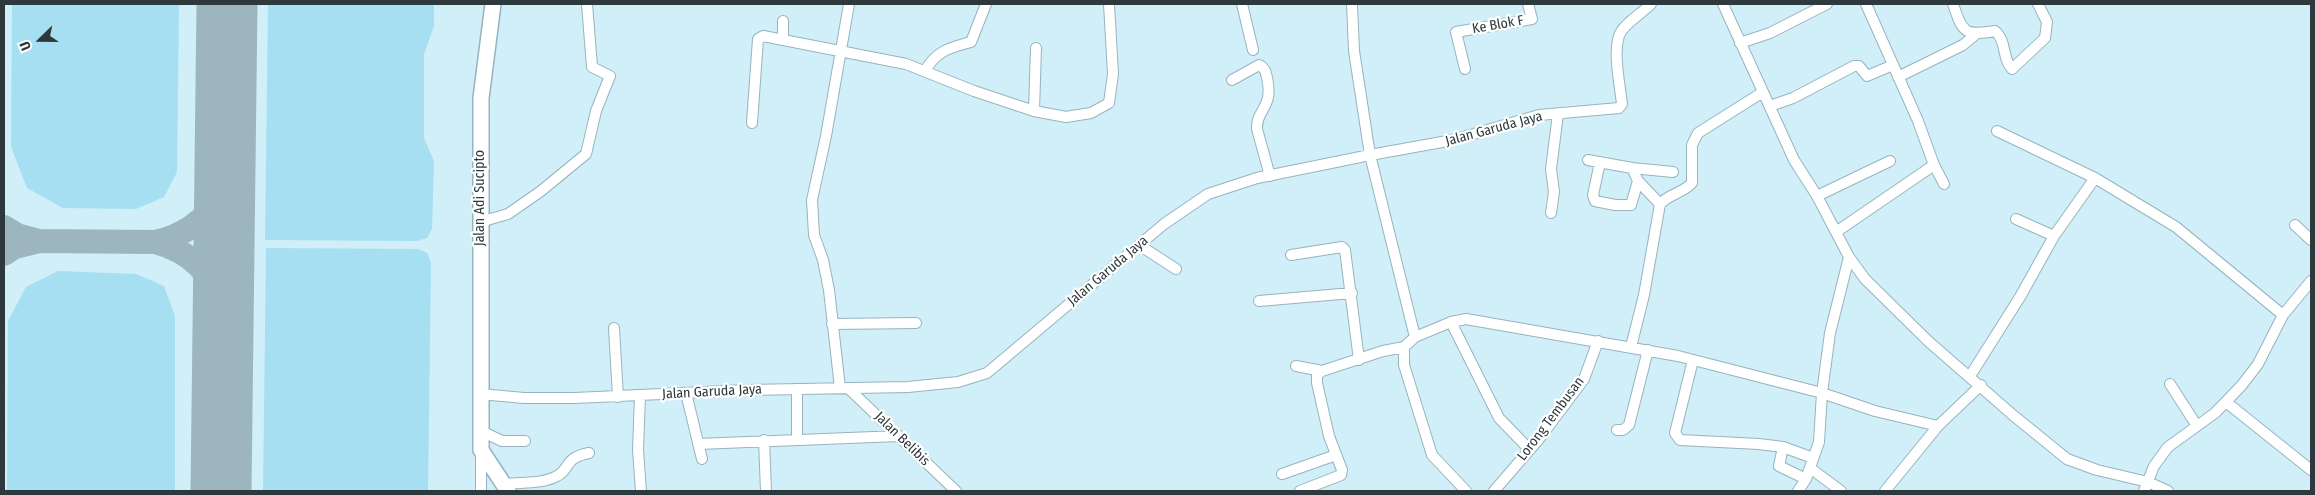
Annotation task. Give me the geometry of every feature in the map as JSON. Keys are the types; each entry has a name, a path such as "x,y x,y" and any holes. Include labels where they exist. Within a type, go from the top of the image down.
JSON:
{"street":[{"name":"Jalan Adi Sucipto","path":"481,450 481,98 493,4"},
{"path":"480,222 508,214 542,191 586,154 596,111 610,76 592,68 587,4"},
{"path":"844,388 823,260 814,235 812,200 826,136 849,4"},
{"path":"925,71 932,58 948,49 971,42 986,4"},
{"path":"752,123 758,39 763,36 906,64 974,91 1034,111 1066,117 1092,113 1109,103 1113,74 1109,4"},
{"path":"1242,4 1253,50"},
{"path":"1352,4 1354,51 1370,155 1415,337"},
{"name":"Ke Blok F","path":"1465,69 1456,32 1532,19 1528,4"},
{"name":"Jalan Garuda Jaya","path":"480,394 524,398 640,396 908,387 958,382 987,372 1164,224 1208,194 1270,176 1453,140 1539,115 1612,110 1621,107 1618,40 1624,28 1651,4"},
{"path":"1723,4 1794,160 1817,196 1849,257 1865,279 1928,341 1981,385 2014,416 2067,459 2146,486 2168,491"},
{"path":"1740,43 1770,33 1827,4"},
{"path":"1866,4 1918,121 1934,165 1944,184"},
{"path":"1953,4 1964,31 1975,35"},
{"path":"1898,77 1963,45 1975,35 1995,31 2002,38 2010,68 2014,68 2046,38 2047,22 2038,4"},
{"path":"783,22 783,40"},
{"path":"1034,111 1036,48"},
{"path":"1232,80 1259,65 1266,72 1269,89 1268,101 1256,122 1256,129 1270,176"},
{"path":"1770,106 1793,98 1854,66 1859,66 1867,76 1893,65"},
{"path":"1631,347 1644,295 1660,204 1664,199 1685,189 1692,182 1692,146 1698,133 1763,92"},
{"path":"1551,213 1554,192 1551,169 1558,114"},
{"path":"1997,131 2095,178 2176,227 2283,315"},
{"path":"1588,160 1632,168 1673,172"},
{"path":"1817,196 1890,161"},
{"path":"1600,162 1593,195 1595,201 1615,205 1631,205 1638,180"},
{"path":"1836,232 1934,165"},
{"path":"1632,168 1638,180 1660,204"},
{"path":"1970,376 2020,297 2054,236 2095,178"},
{"path":"2016,219 2054,236"},
{"path":"2295,225 2311,240"},
{"path":"1139,245 1176,269"},
{"path":"1291,255 1342,247 1347,254 1359,360"},
{"path":"1798,491 1806,479 1819,442 1822,392 1830,333 1849,257"},
{"path":"2146,486 2161,455 2177,439 2197,426 2226,402 2258,364 2283,315 2311,281"},
{"path":"1259,301 1352,293"},
{"path":"1300,491 1335,479 1341,475 1342,470 1329,436 1317,383 1317,375 1322,371 1404,347 1415,337 1451,322 1466,319 1648,350 1693,360 1822,392 1875,410 1938,426"},
{"path":"1451,322 1486,388 1499,418 1530,450"},
{"path":"832,324 916,323"},
{"path":"614,328 618,396"},
{"name":"Lorong Tembusan","path":"1494,491 1530,450 1584,379 1598,341"},
{"path":"1404,347 1404,365 1432,455 1466,491"},
{"path":"1617,430 1623,430 1629,425 1648,350"},
{"path":"1693,360 1675,433 1680,440 1734,441 1783,447 1813,458"},
{"path":"1296,366 1322,371"},
{"path":"2170,384 2197,426"},
{"path":"1885,491 1938,426 1981,385"},
{"name":"Jalan Belibis","path":"844,388 899,436 956,491"},
{"path":"797,390 797,439"},
{"path":"686,393 702,459"},
{"path":"640,396 638,450 641,491"},
{"path":"2226,402 2311,470"},
{"path":"481,431 502,441 525,441"},
{"path":"698,444 899,436"},
{"path":"764,440 766,490 778,491"},
{"path":"1783,447 1779,466 1806,479"},
{"path":"481,450 507,488 547,480 560,475 573,458 589,454"},
{"path":"481,450 481,491"},
{"path":"1282,474 1336,455"},
{"path":"1810,468 1841,491"}],"shaded area":[{"path":"12,4 179,4 177,172 164,197 136,209 63,208 27,188 11,147"},
{"path":"268,4 434,4 434,26 424,54 424,138 434,161 432,229 427,238 417,241 265,240"},
{"path":"266,248 418,249 427,253 431,263 428,491 263,491"},
{"path":"58,271 136,274 164,286 175,316 175,491 7,491 8,321 26,287"}],"taxiway":[{"path":"4,254 15,247 39,241 155,242 164,240 192,227 207,213 218,194 225,171"},
{"path":"4,227 17,235 39,241"},
{"path":"155,242 168,246 190,258 213,284 224,308"}],"runway":[{"path":"221,491 227,4"}]}
